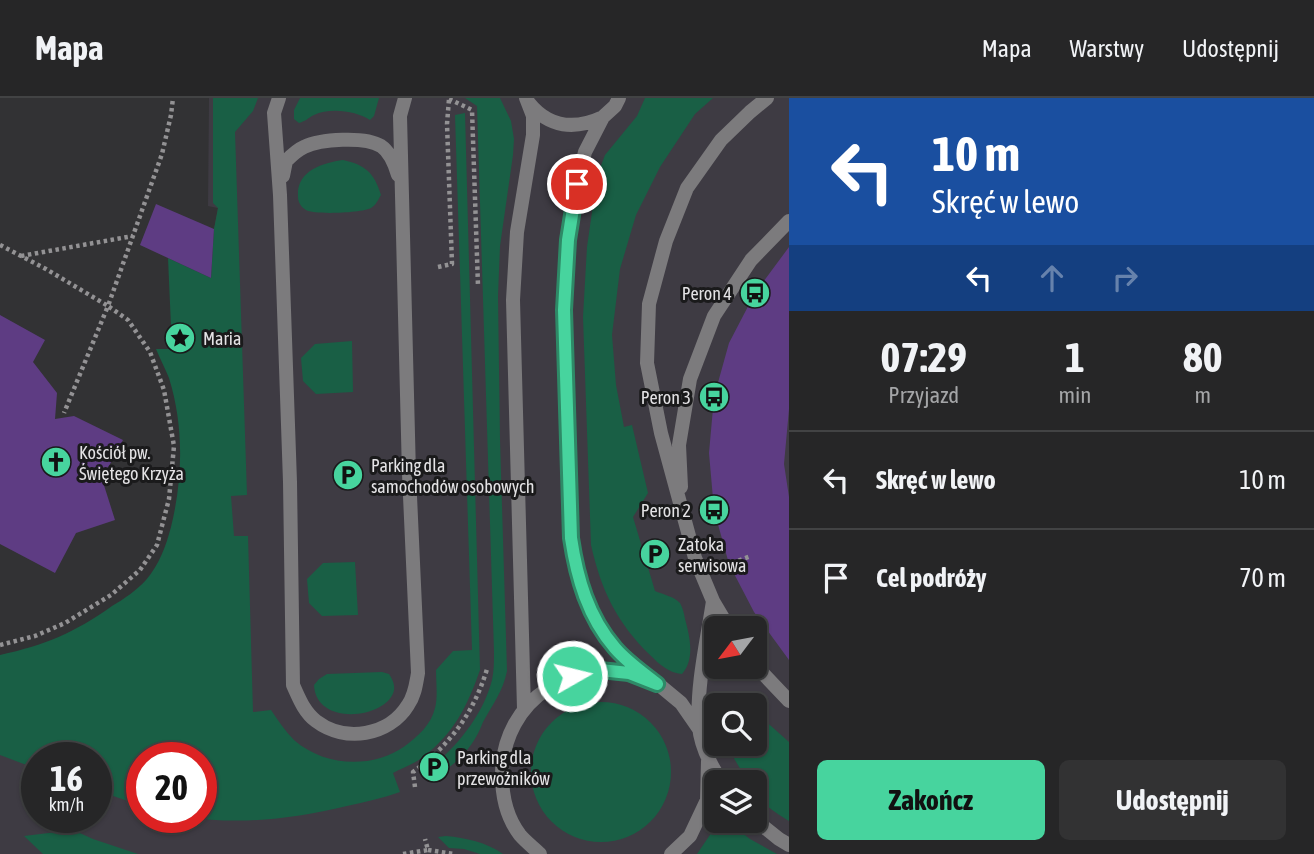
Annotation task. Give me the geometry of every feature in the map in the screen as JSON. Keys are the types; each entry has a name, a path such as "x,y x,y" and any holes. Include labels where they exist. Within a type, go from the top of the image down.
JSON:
{"lane":[{"path":"279,98 274,113 280,195 290,482 293,685 303,707 317,722 339,733 351,734 377,730 393,721 405,710 414,695 418,673 409,474 400,116 405,98"},
{"path":"527,99 536,111 548,120 576,126 603,117 619,98"},
{"path":"722,616 695,558 661,433 647,363 649,304 666,241 687,188 721,140 767,98"},
{"path":"524,709 513,300 517,232 533,135 533,116 527,99"},
{"path":"603,117 585,152 568,240 564,310 571,538 576,570 597,625 617,650 681,703 699,729 715,770"},
{"path":"280,195 286,161 303,147 324,141 359,140 381,146 394,161 402,186"},
{"path":"682,512 679,445 690,379 714,316 751,260 789,221"},
{"path":"699,729 700,694 713,601"},
{"path":"540,854 520,835 508,813 502,793 502,760 510,733 524,709 546,689 572,676 600,670 629,673 657,684"},
{"path":"767,678 789,701"},
{"path":"671,854 690,836 707,800 709,761"},
{"path":"767,830 789,845"}],"path":[{"path":"64,413 107,306 162,154 173,98"},
{"path":"404,276 452,264 447,124 449,99 472,110 478,290"},
{"path":"20,256 133,236"},
{"path":"0,245 128,320 150,352 164,390 174,446 169,499 157,545 140,570 111,595 65,623 35,636 0,645"},
{"path":"415,787 413,772 433,757 459,729 479,693 488,671 488,659"},
{"path":"425,839 428,850"},
{"path":"403,854 428,850 454,854"}],"shaded area":[{"path":"209,98 789,98 789,854 0,854 0,733 21,747 21,833 112,833 112,766 126,769 126,833 217,833 217,742 203,742 214,229 218,208 208,206"}],"green space":[{"path":"213,98 258,98 253,111 235,132 247,495 231,496 234,536 248,536 253,712 271,710 294,740 320,756 349,762 378,759 405,746 427,725 435,708 436,670 453,651 472,650 455,115 465,113 480,670 470,696 451,729 434,748 393,773 400,792 326,811 267,819 217,820 217,742 126,742 126,800 112,796 112,742 21,742 21,763 0,755 0,655 59,637 85,624 126,597 151,574 167,541 180,471 174,396 156,349 172,349 168,258 211,278 218,208 213,203"},
{"path":"300,98 379,98 374,116 370,120 351,112 335,111 314,115 299,123 294,119 294,110"},
{"path":"465,98 500,98 511,121 514,139 500,246 498,296 507,671 500,691 472,744 457,761 432,779 432,767 460,739 476,717 488,693 494,666 477,106"},
{"path":"645,98 713,98 695,114 660,167 636,215 620,269 612,335 616,385 624,427 632,425 648,493 633,517 655,591 675,599 683,609 690,655 682,674 661,665 628,631 605,591 591,545 583,317 587,247 595,191 605,155 637,116"},
{"path":"343,160 363,167 372,175 381,195 376,204 366,210 349,212 311,212 304,209 298,197 301,181 319,166"},
{"path":"352,341 353,392 316,394 303,381 301,358 315,344"},
{"path":"355,562 358,615 322,616 309,603 307,579 323,563"},
{"path":"327,674 389,674 394,690 389,700 380,707 367,712 339,713 327,708 318,699 314,685"},
{"path":"601,702 628,708 650,723 665,745 671,772 665,799 650,821 628,836 601,842 574,836 552,821 537,799 531,772 537,745 552,723 574,708"},
{"path":"767,723 789,742 789,821 767,805 767,770 741,770 733,756 767,756"},
{"path":"80,833 138,854 43,854 24,836"},
{"path":"711,833 742,833 777,854 697,854"},
{"path":"438,837 476,841 503,854 480,854 449,848"}],"building":[{"path":"156,204 214,229 211,278 140,245"},
{"path":"789,247 789,409 784,464 789,497 789,660 767,630 767,616 757,616 729,564 714,510 709,453 714,397 729,343 755,293"},
{"name":"Kościół pw. Świętego Krzyża","path":"0,315 45,340 33,362 57,393 55,419 74,416 123,440 102,479 115,520 76,533 55,573 0,544"}],"place":[{"name":"Peron 4","path":"755,293"},
{"name":"Maria","path":"180,338"},
{"name":"Peron 3","path":"714,397"},
{"name":"Kościół pw. Świętego Krzyża","path":"56,462"},
{"name":"Parking dla samochodów osobowych","path":"348,475"},
{"name":"Peron 2","path":"714,510"},
{"name":"Zatoka serwisowa","path":"655,554"},
{"name":"Parking dla przewoźników","path":"434,767"}],"route":[{"path":"572,676 600,670 629,673 657,684 617,650 597,625 576,570 571,538 564,310 568,240 577,184"}]}
